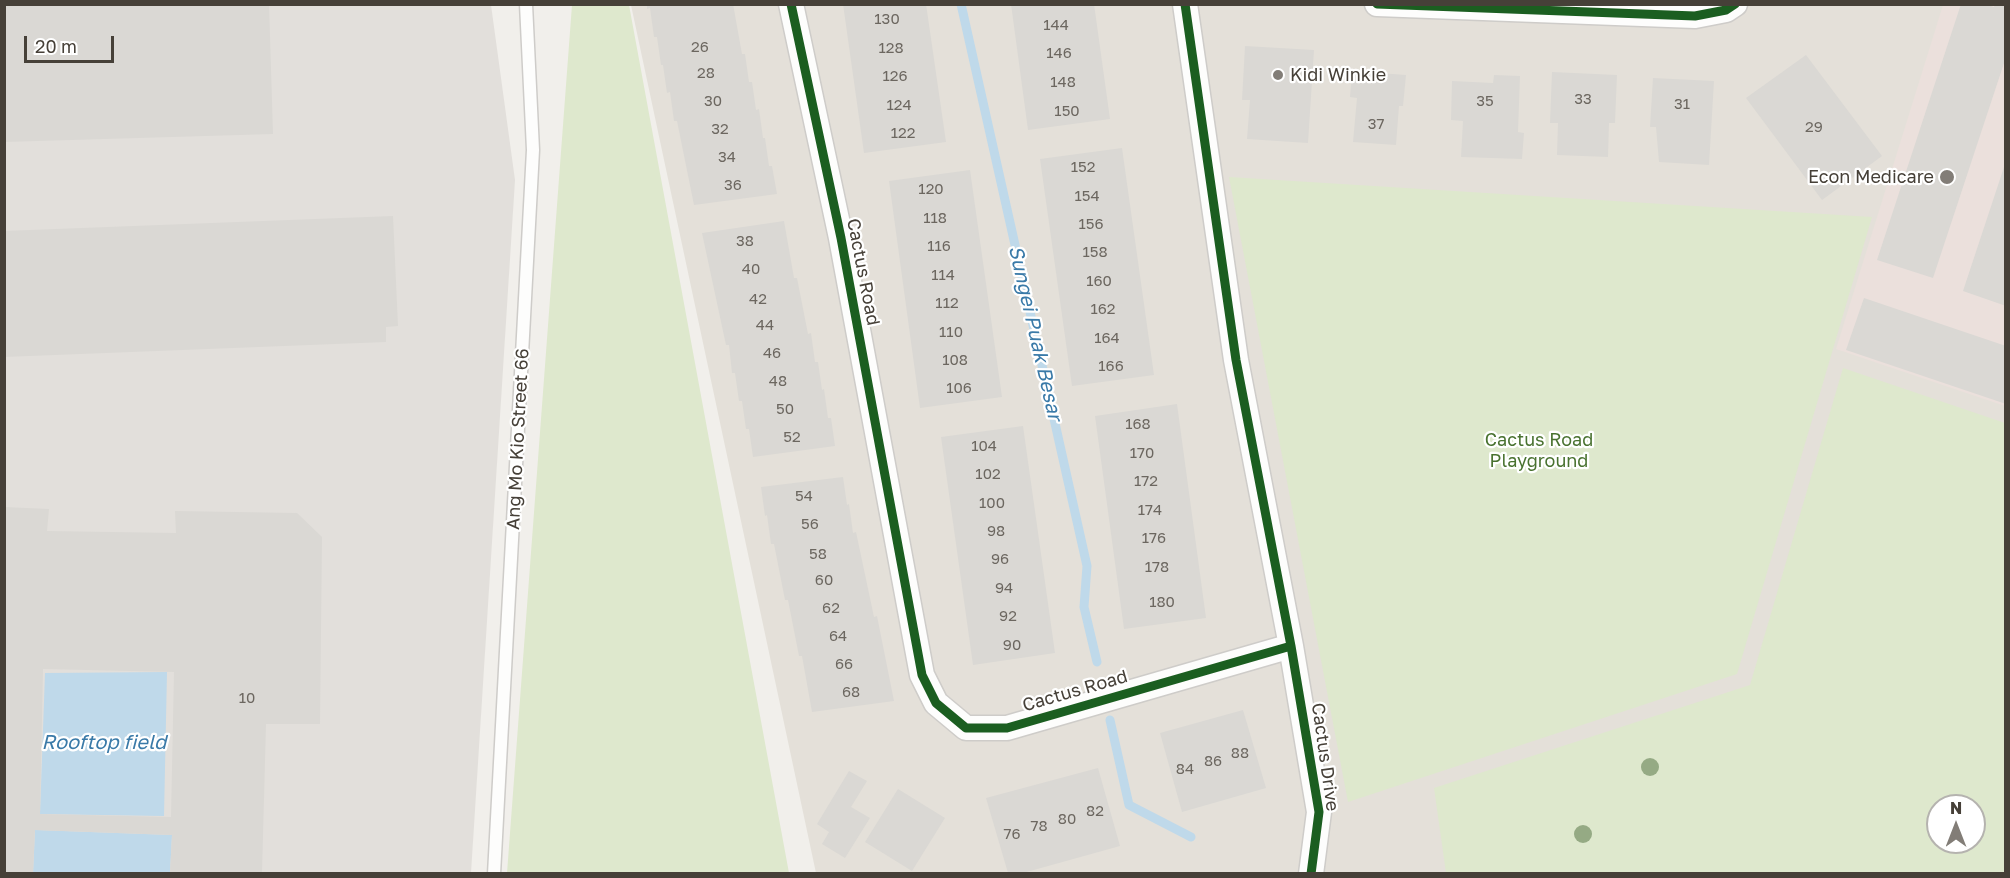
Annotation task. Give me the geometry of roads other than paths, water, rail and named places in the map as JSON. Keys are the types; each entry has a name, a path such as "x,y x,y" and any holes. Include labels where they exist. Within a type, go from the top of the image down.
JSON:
{"street":[{"name":"Cactus Road","path":"791,4 841,238 922,675 936,703 966,728 1007,728 1291,646"},
{"path":"1185,4 1236,360 1291,646"},
{"path":"1377,4 1695,16 1726,10 1735,4"},
{"name":"Cactus Drive","path":"1291,646 1319,812 1311,873"}],"lane":[{"name":"Ang Mo Kio Street 66","path":"494,873 533,150 526,4"}],"water":[{"name":"Rooftop field","path":"167,672 164,816 40,814 45,673"},
{"path":"35,830 172,835 170,873 33,874"}],"waterway":[{"name":"Sungei Puak Besar","path":"961,4 1087,566 1084,607 1097,662"},
{"name":"Sungei Puak Besar","path":"1110,720 1129,805 1191,837"}],"place":[{"name":"Kidi Winkie","path":"1278,75"},
{"name":"Econ Medicare","path":"1947,177"}],"park label":[{"name":"Cactus Road Playground","path":"1539,450"}]}
